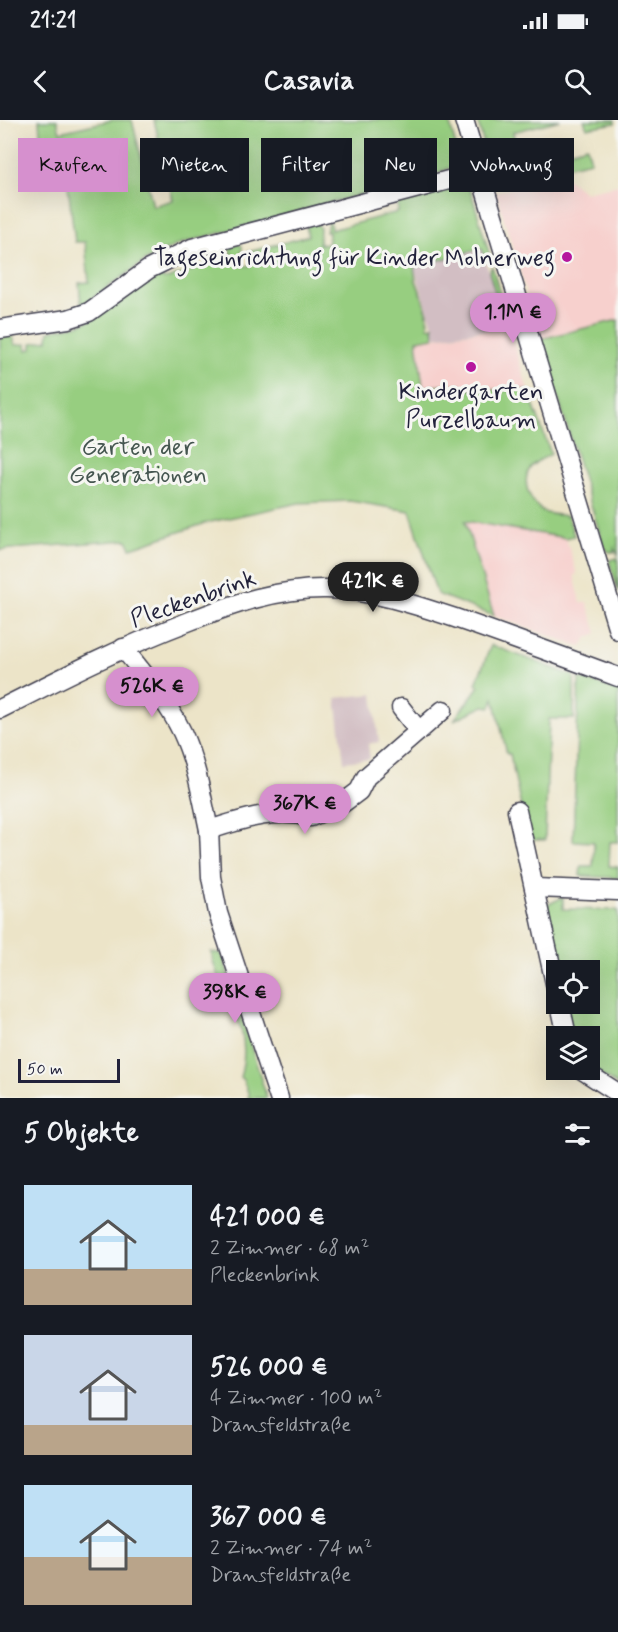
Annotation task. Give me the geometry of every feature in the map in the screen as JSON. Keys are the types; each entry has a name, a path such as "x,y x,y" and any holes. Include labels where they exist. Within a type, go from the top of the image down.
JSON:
{"street":[{"path":"464,120 469,138"},
{"path":"0,329 68,319 89,312 149,269 192,248 449,180"},
{"path":"485,192 618,630"},
{"name":"Pleckenbrink","path":"0,709 123,648 228,606 265,597 326,589 394,599 421,606 618,676"},
{"path":"123,648 166,706 181,731 201,790 209,830 211,878 216,904 279,1098"},
{"path":"401,708 419,731"},
{"path":"209,830 252,816 293,813 311,818 333,808 360,791 366,777 443,710"},
{"path":"516,811 550,960"},
{"path":"535,888 618,891"},
{"path":"598,1080 618,1093"}],"shaded area":[{"name":"Tageseinrichtung für Kinder Molnerweg","path":"574,184 585,192 618,185 618,320 540,338 496,192 574,192"},
{"path":"482,248 495,294 508,316 509,327 434,337 433,326 414,267"},
{"name":"Kindergarten Purzelbaum","path":"509,327 528,390 472,390 458,384 423,388 417,340"},
{"path":"465,521 566,538 577,574 574,575 581,603 587,602 597,633 587,638 581,647 494,616"},
{"path":"373,694 379,742 368,744 370,759 344,762 336,698"}],"green space":[{"path":"39,120 57,120 60,132 112,120 132,120 140,153 140,192 150,192 153,206 173,200 171,192 249,192 249,138 158,138 154,120 449,120 454,138 449,138 449,168 437,173 437,138 364,138 364,192 370,192 179,244 148,259 81,304 79,283 89,282 85,242 75,242 69,192 128,192 128,138 40,138"},
{"path":"477,120 560,120 513,132 514,138 482,138"},
{"path":"584,120 615,120 615,123 587,128"},
{"path":"587,146 591,161 574,165 574,150"},
{"name":"Garten der Generationen","path":"449,188 449,192 471,192 491,259 485,261 482,248 414,267 428,314 428,327 433,326 434,337 417,340 423,387 458,384 472,390 528,390 551,454 531,467 526,479 528,492 544,512 568,516 574,536 566,538 465,521 494,616 437,594 410,511 350,501 299,503 206,523 131,548 127,540 0,550 0,337 13,336 15,345 26,344 27,350 32,349 32,343 48,340 49,331 78,325 93,319 161,272 163,279 170,278 232,256 229,247 239,244 242,246 241,265 250,266 251,255 248,255 248,252 308,236 306,226 317,223 320,228 319,244 328,244 329,232 326,232 330,221 331,230 398,212 398,201"},
{"path":"492,266 500,294 496,295 489,272"},
{"path":"618,320 618,555 614,548 614,552 609,552 604,547 540,339"},
{"path":"618,558 618,591 609,560"},
{"path":"491,645 574,676 574,719 549,719 545,840 528,840 510,754 507,754 494,698 491,707 484,706 454,720 479,686 476,684"},
{"path":"579,678 618,690 618,842 610,842 609,866 618,867 618,878 580,876 581,866 593,866 594,842 573,841"},
{"path":"563,897 563,909 618,910 618,1086 600,1074 600,1026 570,1026 568,1014 600,1014 600,960 556,960 547,905"},
{"path":"211,952 222,954 267,1098 248,1098 249,1095 240,1077 244,1058 240,1025 215,968"}],"place":[{"name":"Tageseinrichtung für Kinder Molnerweg","path":"567,257"},
{"name":"Kindergarten Purzelbaum","path":"471,367"}]}
